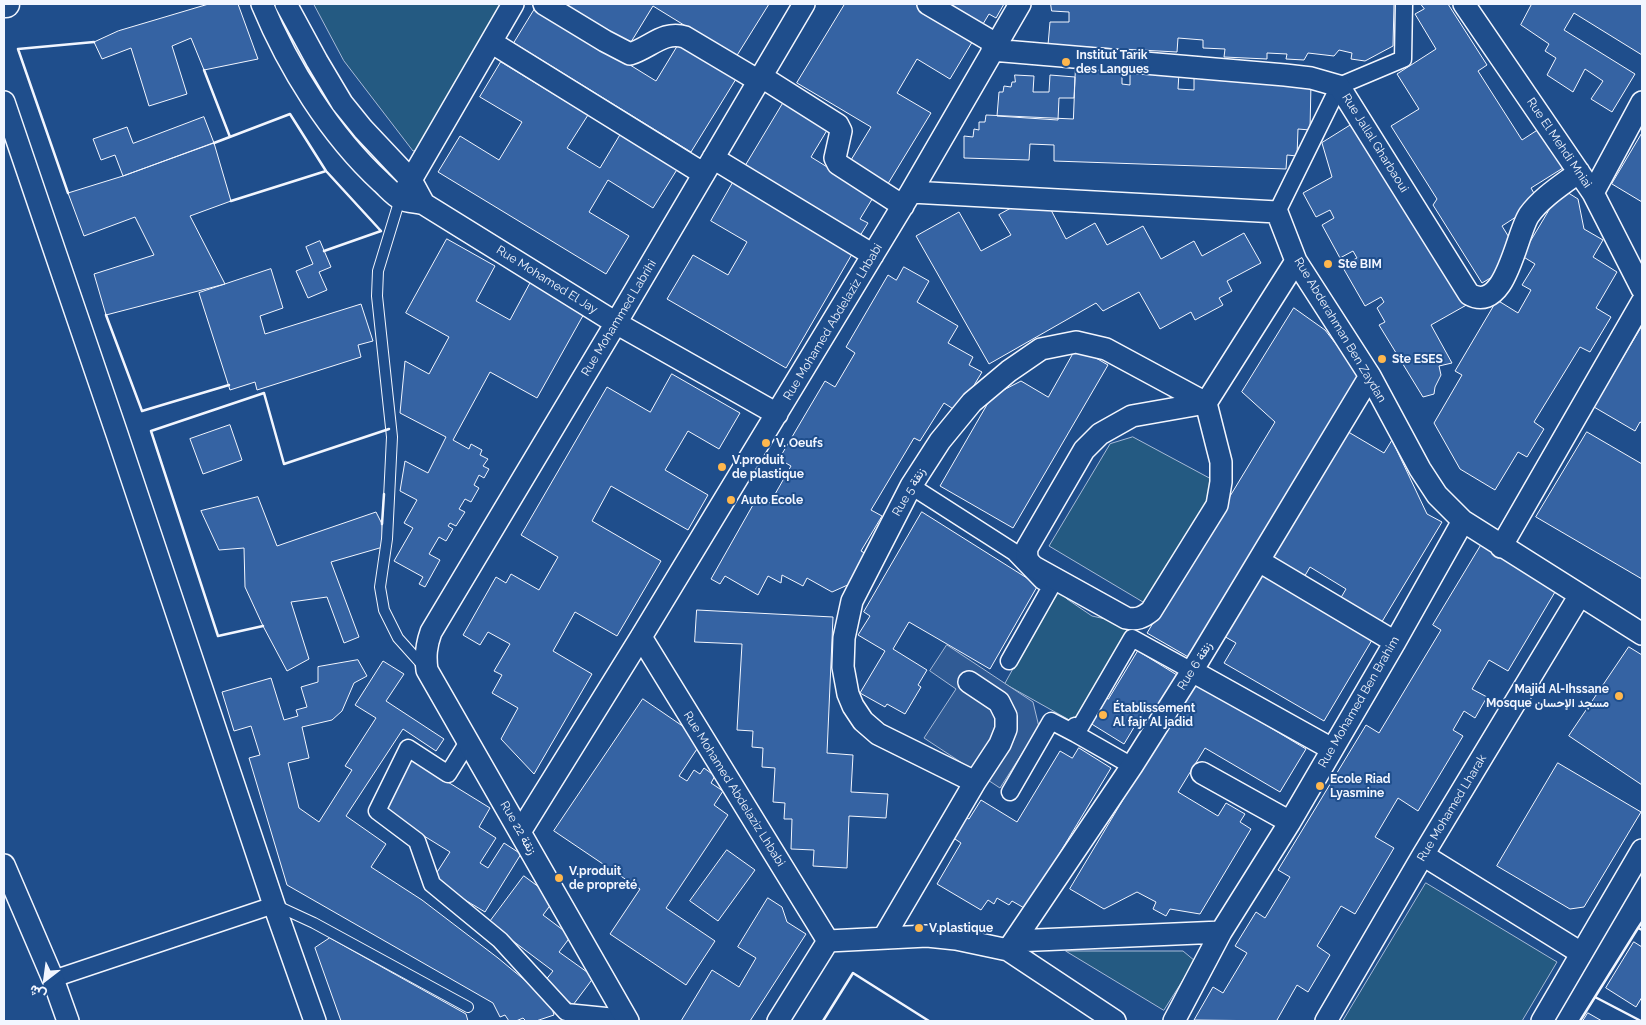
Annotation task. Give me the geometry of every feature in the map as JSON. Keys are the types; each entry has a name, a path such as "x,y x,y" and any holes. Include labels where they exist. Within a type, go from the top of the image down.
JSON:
{"street":[{"path":"262,4 293,69 324,115 352,152 400,199 513,4"},
{"name":"Rue Mohamed El Jay","path":"286,4 316,61 342,103 363,129 411,180 424,204"},
{"path":"544,4 630,54 651,45 665,36 676,34 685,37 838,125 841,131 835,158 838,164 907,199 1277,212 1338,86 1402,59 1404,4"},
{"name":"Rue Mohammed Labrihi","path":"431,632 804,4"},
{"path":"928,4 994,47"},
{"name":"Rue Mohamed Abdelaziz Lhbabi","path":"523,827 641,637 907,199 1020,4"},
{"name":"Rue El Mehdi Mniai","path":"1464,4 1593,193 1642,288"},
{"path":"491,42 709,166 873,255"},
{"name":"Rue Jallal Gharbaoui","path":"994,47 1285,75 1311,78 1338,86 1469,294 1475,297 1486,297 1503,280 1513,260 1521,233 1529,215 1556,189 1579,172"},
{"path":"4,102 274,905 315,1021"},
{"path":"1593,193 1642,102"},
{"name":"Rue Mohamed El Jay","path":"400,199 424,204 616,323 776,414"},
{"name":"Rue Abderahman Ben Zaydan","path":"1277,212 1296,262 1370,376 1420,469 1437,495 1463,521 1501,547 1642,634"},
{"path":"1206,402 1221,462 1221,482 1217,505 1150,611 1136,620 1126,618 1028,562 1027,548 1084,450 1100,434 1132,416 1206,402 1296,262"},
{"path":"1501,547 1642,302"},
{"name":"Rue 5 زنقة","path":"975,782 878,734 863,721 848,694 842,666 844,638 852,601 911,486 940,441 972,402 1009,371 1041,350 1076,342 1106,349 1206,402"},
{"name":"Rue 6 زنقة","path":"1011,946 1132,766 1192,671 1370,376"},
{"path":"911,486 1014,552 1042,581 1052,585 1009,662"},
{"name":"Rue Mohamed Ben Brahim","path":"1174,1021 1221,932 1290,822 1463,521"},
{"path":"1259,561 1395,642"},
{"name":"Rue Mohamed Lharak","path":"1326,1021 1423,854 1580,595"},
{"name":"Rue 22 زنقة","path":"431,632 425,656 427,670 468,742 523,827 632,1020"},
{"name":"Rue Mohamed Abdelaziz Lhbabi","path":"641,637 828,941"},
{"path":"1075,730 1132,638 1332,749"},
{"path":"884,937 975,782 1000,744 1006,729 1006,716 1000,702 969,682"},
{"path":"1010,792 1051,721 1075,730 1132,766"},
{"path":"468,742 448,774 408,748 377,811 417,841 432,884 500,940 565,1016 632,1020"},
{"path":"1202,773 1290,822"},
{"path":"1542,1021 1642,850"},
{"path":"1423,854 1581,953"},
{"path":"4,865 53,979 68,1021"},
{"path":"53,979 274,905"},
{"path":"778,1021 828,941 927,936 1011,946 1221,932"},
{"path":"1011,946 1115,1021"}],"lane":[{"path":"400,199 378,271 376,296 392,437 387,539 380,587 384,610 398,638 427,670"},
{"path":"274,905 314,923 468,1007"}],"shaded area":[{"path":"314,4 506,4 432,148 413,151 344,61"},
{"path":"1133,437 1213,480 1216,491 1148,605 1049,546 1110,444"},
{"path":"1058,588 1067,599 1092,616 1132,625 1073,722 1005,684"},
{"path":"947,645 1033,702 1039,727 1000,788 924,738 956,689 930,671"},
{"path":"1426,883 1557,962 1522,1021 1343,1021"},
{"path":"1066,951 1183,951 1195,961 1164,1010"}],"building":[{"path":"209,4 238,4 258,59 204,70 191,38 172,46 187,94 149,106 131,48 102,59 94,42 118,31"},
{"path":"558,4 769,4 736,57 653,6 628,47"},
{"path":"845,4 915,4 974,39 950,79 917,59 897,93 931,113 886,187 848,165 871,127 797,83"},
{"path":"949,4 1004,4 996,18 989,14 983,24"},
{"path":"1051,4 1394,4 1393,46 1365,61 1351,59 1352,53 1339,50 1334,56 1308,53 1304,60 1286,59 1287,54 1267,53 1267,59 1224,57 1225,49 1203,48 1203,40 1178,38 1177,52 1048,45 1050,22 1069,22 1069,12 1052,11"},
{"path":"1421,4 1448,4 1487,65 1478,71 1522,140 1539,129 1563,168 1531,188 1539,202 1502,226 1515,247 1502,255 1509,267 1482,283 1433,205 1437,199 1391,126 1419,109 1397,74 1436,49 1415,14 1424,9"},
{"path":"1532,4 1642,4 1642,55 1574,13 1564,30 1635,74 1612,112 1591,99 1603,81 1585,69 1573,92 1547,75 1556,58 1545,51 1549,44 1521,25"},
{"path":"536,7 656,81 679,43 736,79 691,152 514,43"},
{"path":"501,62 588,115 567,148 600,168 621,133 678,168 653,208 608,180 589,212 629,236 606,274 438,172 460,136 499,160 522,122 480,97"},
{"path":"1076,64 1122,67 1122,84 1130,85 1130,71 1179,73 1178,89 1194,90 1194,72 1311,83 1310,130 1298,129 1297,156 1287,155 1286,169 1054,161 1054,145 1030,144 1029,160 964,158 964,136 973,137 974,129 979,130 979,122 985,122 986,115 1073,119"},
{"path":"1015,75 1034,76 1033,92 1049,92 1050,75 1075,77 1074,98 1059,98 1058,120 997,116 999,92 1003,92 1004,86 1011,87 1012,82 1015,82"},
{"path":"785,100 829,127 811,157 874,196 860,219 868,223 858,239 743,170"},
{"path":"204,117 214,143 123,176 115,155 101,160 93,139 127,127 133,143"},
{"path":"1359,120 1470,303 1431,325 1452,363 1439,366 1441,375 1434,394 1423,397 1379,325 1385,322 1377,308 1384,302 1381,297 1365,306 1342,266 1357,258 1353,251 1340,258 1322,225 1334,218 1330,210 1316,217 1303,193 1332,177 1322,143"},
{"path":"1642,133 1642,202 1612,184"},
{"path":"214,143 231,201 190,216 225,284 106,315 94,274 154,255 135,217 84,236 68,193 123,176"},
{"path":"735,179 855,249 786,368 667,299 693,255 728,275 747,242 711,221"},
{"path":"1562,189 1578,199 1584,229 1603,240 1593,257 1617,272 1596,308 1611,317 1590,352 1580,347 1534,422 1544,429 1527,457 1518,452 1495,490 1460,469 1434,423 1462,375 1455,371 1497,300 1518,313 1531,290 1522,285 1535,264 1522,256"},
{"path":"1015,206 1050,208 1066,239 1095,223 1107,245 1143,226 1161,259 1194,241 1202,256 1244,233 1261,263 1227,281 1232,291 1219,298 1223,305 1195,320 1191,312 1160,329 1139,292 1103,311 1096,303 989,364 916,236 959,212 981,251 1011,235 999,215"},
{"path":"447,239 495,266 476,301 510,320 531,281 585,312 537,398 490,372 453,440 469,449 471,444 482,450 480,455 488,459 483,466 489,469 484,478 479,475 474,485 479,488 471,502 465,499 459,509 465,512 456,526 450,523 448,526 453,529 446,541 439,537 429,554 440,560 425,587 419,584 423,577 394,561 413,528 404,523 417,500 400,491 405,461 428,473 446,437 400,413 405,361 429,374 449,337 406,313"},
{"path":"320,241 331,267 319,272 327,290 308,298 296,271 313,264 306,247"},
{"path":"904,267 929,281 917,302 958,326 948,343 973,357 969,365 982,372 958,412 944,403 920,441 914,438 871,510 882,516 861,551 868,555 852,583 832,592 807,578 803,586 782,575 781,583 768,576 758,595 725,576 720,584 711,579 758,496 770,503 791,466 779,459 825,381 835,387 855,353 846,347 888,275 896,280"},
{"path":"271,269 283,308 260,316 265,334 361,304 373,341 358,345 361,357 257,390 255,382 230,390 199,293"},
{"path":"1294,308 1325,330 1343,353 1358,377 1190,658 1147,633 1275,422 1242,392"},
{"path":"1642,326 1642,423 1640,422 1635,431 1594,407"},
{"path":"1077,347 1108,365 1013,528 940,486 992,396 1021,381 1048,397"},
{"path":"672,374 740,413 719,449 688,431 665,470 708,495 688,530 611,486 592,521 661,561 617,636 575,612 553,651 592,674 534,774 501,739 518,708 492,693 502,675 494,671 510,644 488,632 480,645 463,635 496,577 506,583 511,574 539,590 558,557 521,535 607,387 650,412"},
{"path":"230,425 242,460 203,474 190,439"},
{"path":"1345,430 1384,453 1392,440 1427,514 1442,522 1380,625 1339,601 1346,589 1310,567 1303,579 1268,558"},
{"path":"1587,432 1642,464 1642,579 1536,517"},
{"path":"258,497 277,546 376,512 382,524 383,547 331,562 359,637 344,643 327,597 291,602 309,659 287,671 245,587 244,548 219,550 201,511"},
{"path":"922,512 1038,585 990,669 909,622 893,649 927,670 918,685 921,687 905,714 887,704 885,707 860,693 885,651 858,635 870,616 864,612"},
{"path":"1483,542 1558,587 1508,671 1489,660 1472,689 1487,697 1475,718 1464,711 1453,730 1463,736 1418,811 1398,798 1375,837 1394,848 1355,914 1341,906 1317,946 1330,955 1308,992 1297,985 1277,1020 1279,1021 1194,1020 1213,987 1223,993 1247,953 1235,946 1256,912 1265,918 1290,877 1278,870 1366,725 1379,733 1441,630 1433,625"},
{"path":"1262,569 1375,635 1324,721 1224,663 1236,643 1222,635"},
{"path":"697,610 833,617 827,753 853,755 851,792 888,794 886,818 849,816 847,868 813,866 814,850 791,849 792,819 784,819 785,803 773,802 775,768 762,767 763,748 752,747 753,731 737,730 742,644 695,642"},
{"name":"Majid Al-Ihssane Mosque مسجد الإحسان","path":"1629,647 1642,655 1642,785 1569,736"},
{"path":"1138,651 1177,675 1153,714 1145,709 1124,744 1090,723 1105,697 1108,699"},
{"path":"358,660 367,676 354,683 342,711 332,720 302,727 309,758 288,763 299,808 319,822 352,770 345,766 376,718 355,705 383,661 404,674 386,701 444,739 436,751 403,729 346,816 386,844 371,867 422,900 498,958 550,1001 554,1015 536,1021 526,1021 523,1018 509,1021 505,1015 500,1017 493,1003 287,885 249,758 260,755 251,726 234,731 222,692 271,678 284,720 298,716 296,710 307,707 301,687 318,682 318,667"},
{"path":"1194,682 1306,749 1280,792 1205,748 1178,792 1218,816 1226,803 1245,814 1240,822 1251,829 1200,914 1170,909 1166,916 1153,909 1156,902 1137,892 1104,909 1070,889"},
{"path":"643,699 703,740 679,776 687,781 694,770 700,774 704,768 715,776 711,783 723,791 714,805 728,815 666,908 715,941 686,985 610,934 640,889 554,831"},
{"path":"1079,748 1111,768 1026,909 1012,901 1009,905 997,898 994,904 988,900 981,910 937,884 961,843 952,837 964,816 969,819 981,800 1017,822 1060,751 1072,758"},
{"path":"412,760 490,808 479,827 496,838 480,863 488,868 504,843 521,854 485,912 432,880 450,852 382,810"},
{"path":"1558,763 1641,812 1584,907 1570,909 1497,866"},
{"path":"727,850 755,870 718,921 690,901"},
{"path":"524,876 555,899 543,915 571,936 559,952 594,977 573,1005 544,982 553,971 489,923"},
{"path":"768,898 782,907 787,922 806,934 750,1021 681,1021 712,970 739,987 756,958 738,947"},
{"path":"330,938 466,1014 468,1021 341,1021 315,948"},
{"path":"1634,942 1642,947 1642,997 1636,1007 1606,988"},
{"path":"1588,1013 1602,1021 1583,1021"}],"wall":[{"path":"68,193 18,49 94,42"},
{"path":"204,70 230,137"},
{"path":"214,143 290,114 326,171 381,231 324,251"},
{"path":"231,201 326,171"},
{"path":"106,315 142,411 229,385"},
{"path":"263,626 218,636 151,431 264,393 284,464 389,429"},
{"path":"382,524 384,494"},
{"path":"1642,922 1638,928 1642,930"},
{"path":"1580,1021 1638,928"},
{"path":"823,1021 853,973 929,1021"},
{"path":"1595,997 1641,1021"}],"place":[{"name":"Institut Tarik des Langues","path":"1066,62"},
{"name":"Ste BIM","path":"1328,264"},
{"name":"Ste ESES","path":"1382,359"},
{"name":"V. Oeufs","path":"766,443"},
{"name":"V.produit de plastique","path":"722,467"},
{"name":"Auto Ecole","path":"731,500"},
{"name":"Majid Al-Ihssane Mosque مسجد الإحسان","path":"1619,696"},
{"name":"Établissement Al fajr Al jadid","path":"1103,715"},
{"name":"Ecole Riad Lyasmine","path":"1320,786"},
{"name":"V.produit de propreté","path":"559,878"},
{"name":"V.plastique","path":"919,928"}]}
